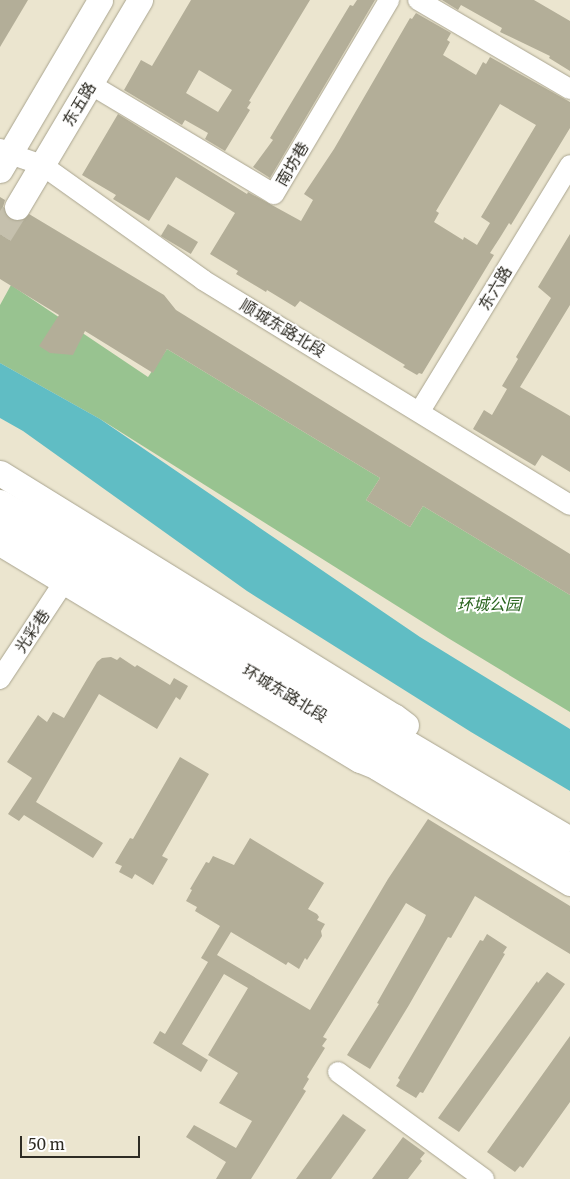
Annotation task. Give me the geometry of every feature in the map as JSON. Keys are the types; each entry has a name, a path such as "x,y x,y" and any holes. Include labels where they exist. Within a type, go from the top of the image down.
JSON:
{"main road":[{"path":"3,158 100,0"},
{"name":"东五路","path":"17,207 140,0"},
{"path":"0,473 394,716 470,793"},
{"name":"环城东路北段","path":"0,502 470,793 570,866"},
{"name":"环城东路北段","path":"0,522 470,793 570,840"},
{"path":"0,544 360,760 470,793"}],"street":[{"name":"南坊巷","path":"90,84 274,194 389,0"},
{"path":"418,0 570,90"},
{"name":"顺城东路北段","path":"3,158 42,165 203,280 420,411 570,505"},
{"name":"东六路","path":"420,411 570,165"},
{"name":"光彩巷","path":"0,679 64,582"},
{"path":"360,760 570,886"},
{"path":"338,1072 484,1179"}],"green space":[{"name":"环城公园","path":"11,285 148,377 167,349 380,478 366,500 410,527 423,506 570,595 570,712 448,638 100,419 0,363 0,305"}],"water":[{"path":"0,363 100,419 420,637 570,729 570,791 471,732 247,591 23,431 0,418"}],"building":[{"path":"0,0 28,0 0,47"},
{"path":"191,0 310,0 249,101 251,102 247,108 250,110 225,151 205,139 208,133 185,120 182,125 124,90 141,60 152,66","holes":["199,70 232,90 218,112 186,93"]},
{"path":"357,0 375,0 270,178 253,167 273,140 270,138 350,5 353,6"},
{"path":"442,0 534,0 570,21 570,71 549,58 550,56 500,32 502,28 461,5 458,10"},
{"path":"416,13 451,33 447,40 450,42 443,55 476,75 483,62 486,64 490,57 570,102 570,128 511,225 509,223 490,253 494,255 422,374 419,373 417,375 403,367 405,365 300,301 295,307 267,290 266,292 236,274 238,271 210,254 235,213 176,177 149,221 113,199 116,195 82,175 118,114 247,194 248,192 301,221 313,200 304,194 334,149 410,18 412,19","holes":["500,104 536,125 481,217 490,223 477,245 464,237 463,240 434,222 439,213 436,211"]},
{"path":"0,197 5,200 3,207 9,219 17,221 24,219 29,214 164,295 176,310 570,554 570,595 423,506 410,527 366,500 380,478 167,349 153,373 85,331 73,355 50,353 39,346 59,315 0,279"},
{"path":"168,224 198,242 191,254 161,236"},
{"path":"570,234 570,305 520,387 570,416 570,472 542,455 535,466 473,429 484,410 492,415 507,389 502,386 518,359 516,357 551,298 538,287"},
{"path":"111,657 117,660 120,657 135,667 137,665 170,685 174,678 188,686 180,700 176,697 157,729 99,694 36,802 103,843 93,858 24,815 19,821 8,814 32,778 7,762 38,715 47,722 53,712 64,718 97,662 102,658"},
{"path":"180,757 209,774 162,856 168,859 153,885 135,874 132,879 119,872 122,866 115,863 130,838 133,839"},
{"path":"428,819 570,906 570,954 475,896 451,938 448,937 370,1069 347,1055 379,1004 377,1003 426,915 406,903 323,1037 327,1039 322,1046 325,1048 307,1077 309,1079 303,1089 306,1091 251,1179 216,1179 226,1162 186,1137 194,1125 236,1148 252,1121 219,1103 238,1073 208,1055 248,988 224,974 182,1044 208,1060 201,1072 153,1043 160,1031 165,1034 208,962 201,958 220,926 195,911 197,907 186,901 192,890 190,889 206,862 209,863 213,856 234,865 250,838 324,883 308,909 317,914 319,917 317,920 325,924 321,931 322,936 299,969 288,962 286,965 231,932 217,955 310,1010 388,879"},
{"path":"487,934 507,947 503,953 505,954 423,1093 420,1092 416,1098 396,1086 400,1080 398,1078 480,940 483,941"},
{"path":"547,972 565,984 459,1132 438,1118 537,981 538,983"},
{"path":"570,1036 570,1102 523,1168 520,1166 515,1172 487,1152"},
{"path":"343,1114 366,1130 331,1179 296,1179"},
{"path":"403,1137 425,1153 420,1159 422,1161 408,1179 372,1179"}],"tunnel":[{"path":"0,234 17,207"}]}
